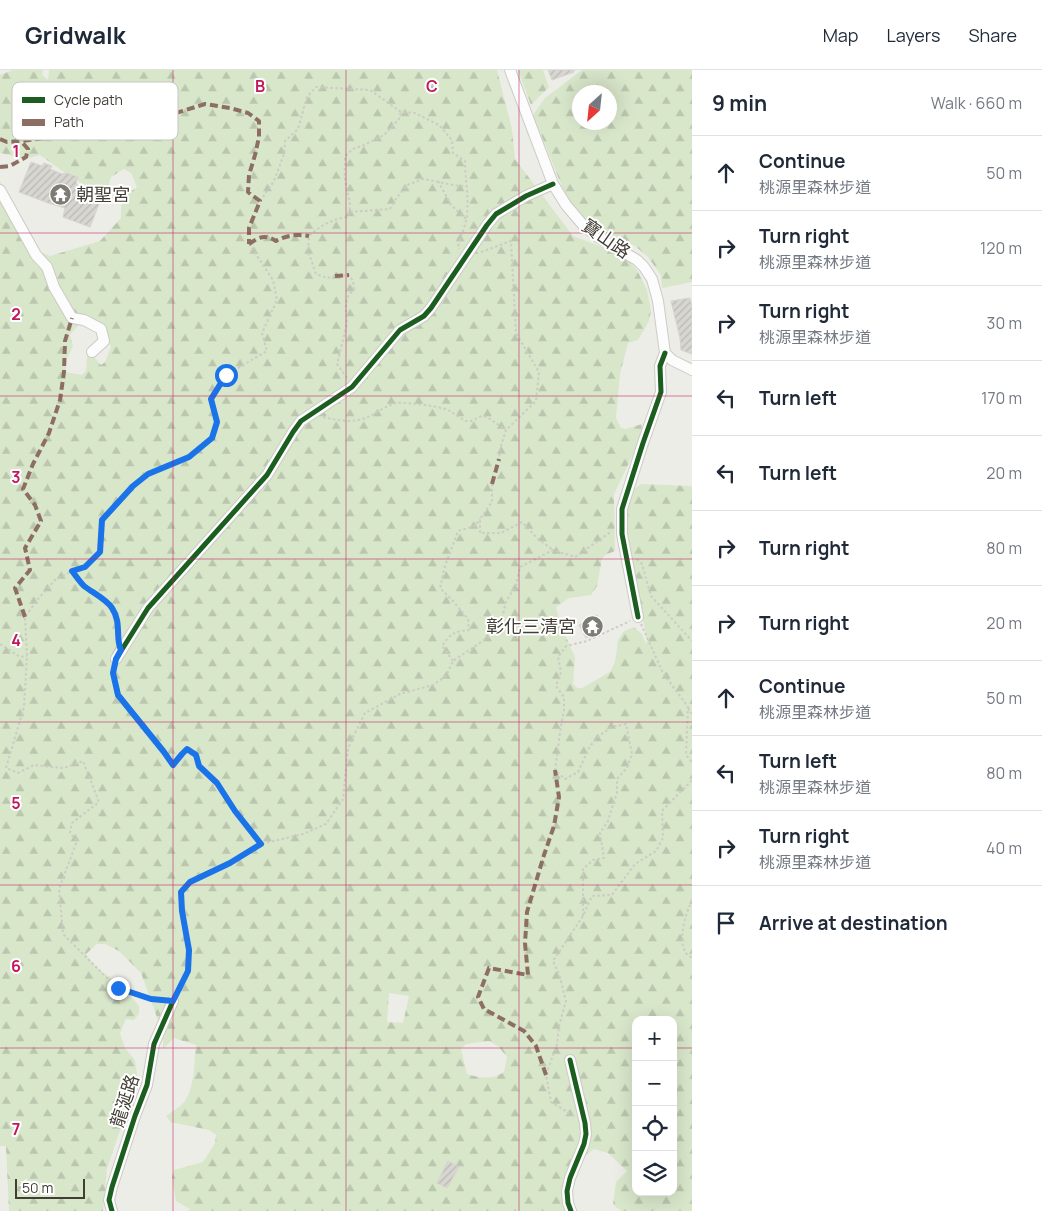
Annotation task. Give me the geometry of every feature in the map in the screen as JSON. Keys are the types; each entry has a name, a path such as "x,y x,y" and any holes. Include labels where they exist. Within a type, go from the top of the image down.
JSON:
{"street":[{"name":"寶山路","path":"510,70 553,184 566,205 583,225 637,260 652,279 658,301 665,353 660,366 661,392 622,509 622,534 638,617"},
{"path":"118,654 148,608 267,475 292,432 301,421 352,387 400,330 424,316 496,214 526,196 553,184"},
{"path":"0,190 36,255 47,267 54,287 72,318 84,320 101,329 104,341 92,352"},
{"path":"665,353 672,360 692,370"},
{"name":"龍涎路","path":"112,1211 109,1200 112,1187 147,1085 154,1044 173,1001"},
{"path":"570,1060 586,1134 567,1191 571,1211"}],"path":[{"path":"260,201 274,181 284,154 285,142 298,129 307,97 316,88 370,90 401,112 415,113 439,126 452,140 453,153 465,161 467,186 467,219 458,247 465,258 511,241 516,333 539,372 536,402 506,430 499,459"},
{"path":"352,387 337,364 346,325 346,301 354,289 353,281 349,274 327,278 316,274 308,251 309,236 319,227 347,217 350,212 350,200 345,185 345,156 353,149 384,134 399,119 401,112"},
{"path":"350,212 390,209 407,185 423,179 467,186"},
{"path":"438,181 452,205 467,219"},
{"path":"249,244 273,280 276,300 262,333 267,351 226,375 211,399 217,422 212,438 189,457 148,474 133,486 102,520 100,552 85,567 55,580 25,617 27,656 24,707 6,768 18,773 34,765 64,768 83,761 99,802 72,823 70,833 77,840 59,889 63,934 118,988 151,999 173,1001 188,971 189,950 182,911 181,892 190,882 261,844 303,834 326,824 343,799 348,749 364,713 400,694 433,684 446,676 453,660 490,636 502,618 506,602 516,585 520,567 553,550"},
{"path":"323,417 344,422 354,421 369,417 396,403 411,404 449,410 466,422 482,416 506,430"},
{"path":"453,660 442,646 450,635 459,631 469,630 468,619 440,588 445,566 458,531 474,526 480,519 492,502 492,484"},
{"path":"480,519 480,533 501,533 522,522 537,538 553,550 575,557 614,529 622,534"},
{"path":"636,558 642,564 651,596 692,641"},
{"path":"72,571 84,585 112,608 118,624 118,654 113,673 118,695 173,765 187,749 196,755 199,766 217,783 235,811 261,844"},
{"path":"584,916 583,869 594,860 604,858 600,833 608,821 617,793 617,779 627,768 632,754 626,724 612,727 600,735 590,746 578,772 565,780 555,770 564,710 564,697 556,686 560,672 558,657 566,646 587,642 638,617 663,673 692,714"},
{"path":"0,644 20,657 27,656"},
{"path":"688,707 686,755 692,762"},
{"path":"585,1123 551,1102 546,1075 557,1045 559,1026 566,1001 553,961 584,916 592,896 612,895 635,864 656,851 663,838 662,811 692,780"},
{"path":"692,900 682,930 682,939 686,953 692,958"}],"green space":[{"path":"13,70 43,70 42,75 48,80 49,70 497,70 512,129 515,159 573,236 608,249 627,259 637,270 647,290 651,311 649,321 638,340 628,343 620,374 616,418 621,428 626,429 642,424 640,440 614,494 615,551 605,555 602,559 597,586 591,595 569,598 556,607 562,628 575,657 573,684 577,688 582,688 610,672 615,662 618,640 624,631 634,627 642,634 646,644 647,640 624,525 631,491 641,484 692,486 692,1211 622,1211 613,1205 616,1182 627,1171 608,1153 594,1149 575,1163 571,1178 574,1211 188,1211 190,1209 176,1201 172,1177 174,1170 203,1162 215,1143 216,1135 209,1130 171,1122 166,1116 185,1101 191,1088 196,1045 174,1038 163,1049 163,1034 141,973 119,951 105,944 97,944 86,954 95,966 125,989 139,1006 139,1014 134,1020 126,1019 120,1033 125,1048 135,1060 138,1082 134,1105 119,1133 107,1169 103,1211 9,1211 6,1146 0,1146 0,181 12,211 36,250 50,256 100,241 121,218 123,200 137,187 131,173 124,169 111,177 109,184 112,191 107,197 72,178 40,155 25,159 0,153 0,75","holes":["81,323 101,329 108,337 111,347 105,362 101,365 93,356 87,355 86,371 82,375 66,372 66,361 73,346 70,335 73,331","389,993 409,996 403,1023 387,1022","489,1041 498,1046 507,1057 504,1072 499,1075 486,1077 467,1074 461,1049 466,1044","448,1162 458,1167 447,1188 437,1182"]},
{"path":"518,70 543,70 549,87 531,105"},
{"path":"582,70 692,70 692,282 662,288 661,275 648,257 635,246 601,231 570,206 533,115 545,98"}],"building":[{"path":"548,70 574,70 574,72 552,80"},
{"name":"朝聖宮","path":"31,162 42,166 44,163 52,166 50,169 62,174 66,173 78,177 76,182 79,190 101,199 90,227 63,217 65,208 19,192"},
{"path":"690,298 692,306 692,354 681,350 671,301"},
{"name":"彰化三清宮","path":"597,615 604,628 586,638 579,625"},
{"path":"448,1161 459,1167 447,1188 437,1183"}],"marked path":[{"path":"178,112 205,104 248,113 259,121 259,137 249,175 248,192 260,201 249,228 249,244"},
{"path":"0,139 7,142 29,140"},
{"path":"0,167 10,166 26,157 28,149 21,141"},
{"path":"249,244 262,237 276,241 292,235 309,236"},
{"path":"335,276 349,275"},
{"path":"25,617 15,588 30,570 25,548 41,521 35,505 23,489 49,433 60,400 64,372 65,341 72,318"},
{"path":"492,484 499,459"},
{"path":"546,1075 536,1046 524,1031 484,1009 478,997 489,968 528,975 525,943 527,912 554,826 559,797 555,770"}],"cycle path":[{"path":"116,659 148,608 267,475 301,421 352,387 400,330 424,316 496,214 526,196 553,184"},
{"path":"638,617 622,534 622,509 661,392 660,366 665,353"},
{"path":"112,1211 109,1200 112,1187 147,1085 154,1044 173,1001"},
{"path":"570,1060 586,1134 567,1191 571,1211"}],"place":[{"name":"朝聖宮","path":"60,195"},
{"name":"彰化三清宮","path":"592,627"}],"route":[{"path":"118,988 151,999 173,1001 188,971 189,950 182,911 181,892 190,882 230,863 261,844 235,811 217,783 199,766 196,755 187,749 173,765 118,695 113,673 116,659 121,650 118,644 118,624 112,608 84,585 72,571 85,567 100,552 102,520 133,486 148,474 189,457 212,438 217,422 211,399 226,375"}]}
